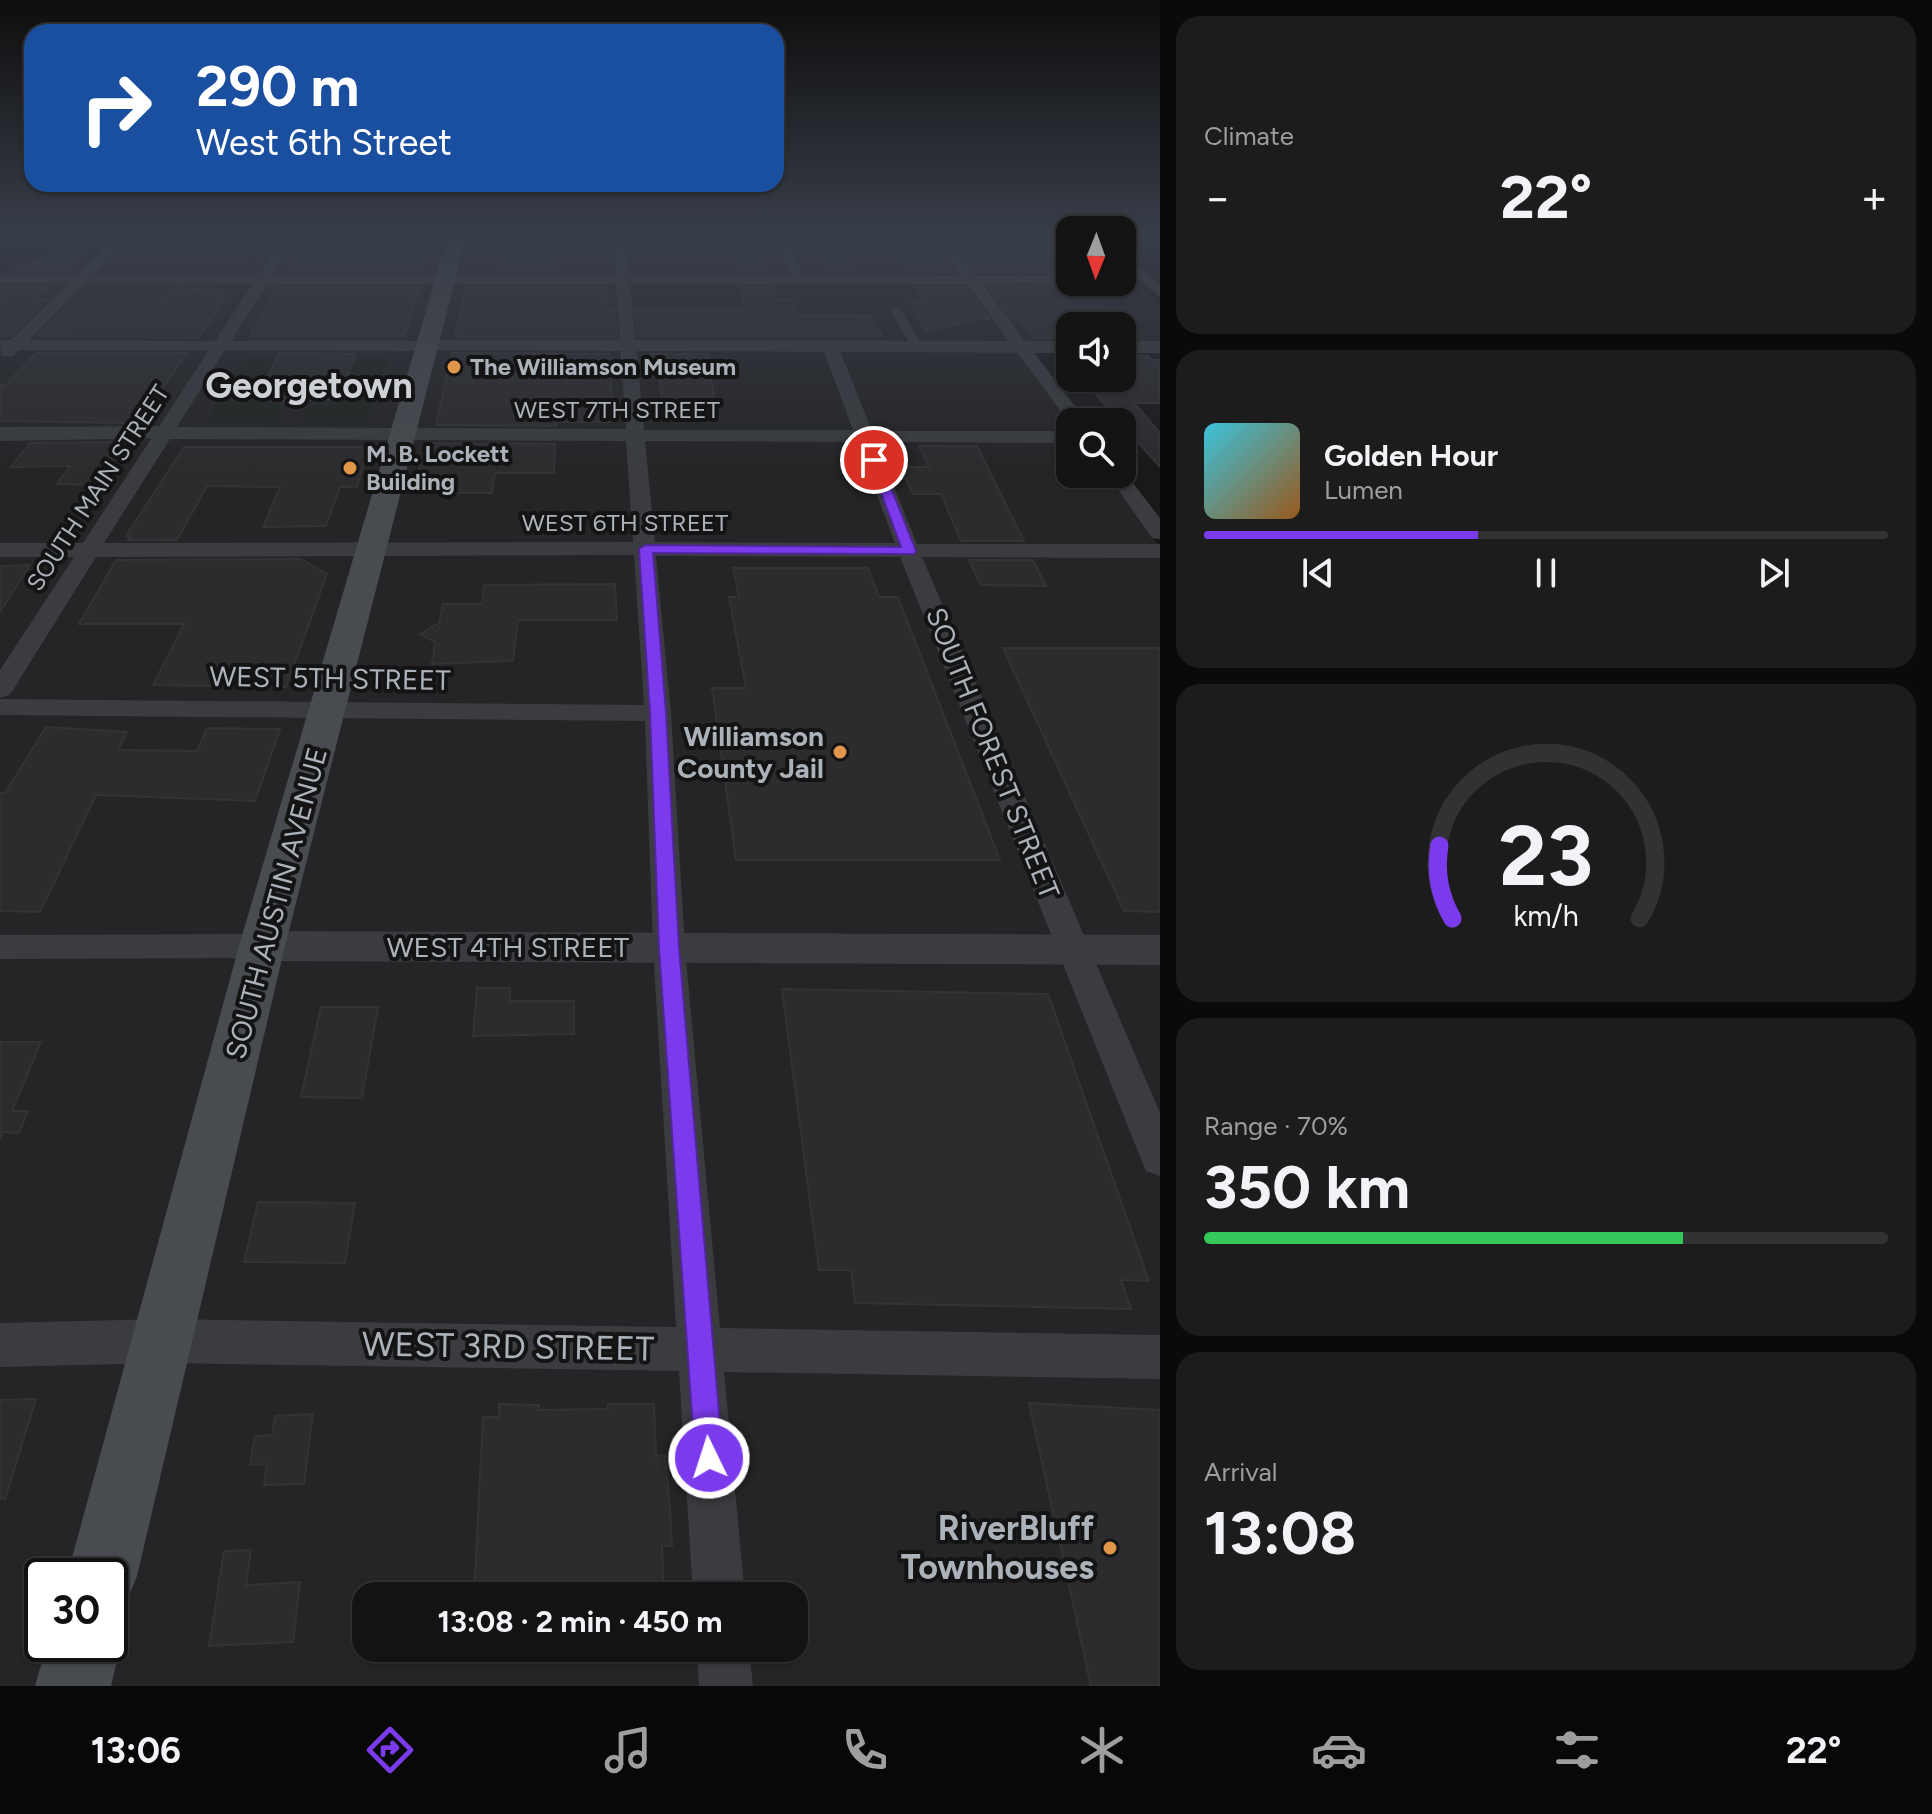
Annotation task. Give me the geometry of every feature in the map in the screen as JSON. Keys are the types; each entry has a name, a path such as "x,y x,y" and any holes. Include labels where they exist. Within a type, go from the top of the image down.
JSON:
{"main road":[{"name":"SOUTH AUSTIN AVENUE","path":"107,1558 262,946 329,711 436,312"},
{"path":"73,1686 79,1662"}],"street":[{"path":"0,360 8,345 45,312"},
{"name":"SOUTH MAIN STREET","path":"0,690 241,312"},
{"path":"626,312 658,713 669,948 718,1582"},
{"path":"897,312 913,340"},
{"path":"996,312 1068,408"},
{"path":"8,345 1056,347"},
{"name":"SOUTH FOREST STREET","path":"830,346 909,551 1160,1159"},
{"path":"1136,347 1160,347"},
{"path":"0,434 164,433"},
{"name":"WEST 7TH STREET","path":"164,433 1056,437"},
{"path":"1127,488 1160,533"},
{"name":"WEST 6TH STREET","path":"0,550 1160,551"},
{"name":"WEST 5TH STREET","path":"0,707 658,713"},
{"name":"WEST 4TH STREET","path":"0,947 1160,950"},
{"name":"WEST 3RD STREET","path":"0,1345 164,1341 1160,1357"},
{"path":"724,1662 726,1686"}],"shaded area":[{"path":"0,312 1160,312 1160,343 1136,342 1136,312 1056,312 1056,342 1011,343 1058,408 1056,488 1116,488 1160,547 1160,1686 0,1686"},
{"path":"244,358 303,358 248,382 231,382"},
{"path":"329,358 388,358 380,382 373,382 325,367"},
{"path":"224,391 282,406 277,418 209,418"},
{"path":"359,391 377,392 368,415 363,418 303,418 308,406 332,404"}],"building":[{"path":"0,312 35,312 11,336 0,336"},
{"path":"61,312 216,312 198,338 38,336"},
{"path":"264,312 412,312 404,336 250,336"},
{"path":"461,312 615,312 617,337 455,337"},
{"path":"635,312 796,312 797,315 871,316 882,336 638,336"},
{"path":"915,312 984,312 989,319 970,319 972,321 926,331"},
{"path":"1007,312 1107,312 1056,312 1056,338 1035,338 1017,319 1012,319"},
{"path":"36,353 187,353 141,419 127,423 0,421 0,385 6,385"},
{"path":"279,353 356,354 339,398 283,402 286,398 257,398"},
{"path":"452,353 610,354 613,422 556,422 556,426 436,425"},
{"path":"651,354 708,354 716,413 705,413 706,417 664,417 659,376 652,376"},
{"path":"1136,356 1160,360 1160,403 1134,403 1160,433 1160,467 1136,440 1136,408 1108,408 1094,392 1136,392"},
{"path":"124,442 98,485 57,484 70,466 11,467 30,443"},
{"path":"555,444 554,473 495,473 492,493 420,493 425,469 419,469 425,445"},
{"path":"919,446 977,446 1024,541 961,541 941,494 913,494 900,467 929,467"},
{"path":"184,447 369,447 357,487 340,487 326,526 263,527 280,487 207,486 177,540 128,540 130,536 126,536"},
{"path":"301,559 327,574 286,687 153,685 184,624 79,624 116,560"},
{"path":"969,560 1033,560 1046,586 981,585"},
{"path":"30,565 0,612 0,566"},
{"name":"Williamson County Jail","path":"733,568 868,568 879,597 898,597 1000,860 736,860 712,688 746,688 729,597 739,597"},
{"path":"615,584 617,620 518,620 513,661 432,664 435,642 420,634 439,623 443,604 482,604 484,585"},
{"path":"1003,648 1160,648 1160,912 1124,911"},
{"path":"46,727 127,732 118,750 197,751 207,728 280,729 255,801 96,795 40,912 0,911 0,793 5,793"},
{"path":"477,988 510,988 510,1001 574,1001 574,1034 473,1036"},
{"path":"782,989 1048,994 1149,1281 1121,1280 1131,1309 855,1303 851,1270 819,1270"},
{"path":"321,1007 378,1007 362,1098 301,1097"},
{"path":"0,1042 41,1042 12,1111 28,1111 19,1133 3,1132 0,1140"},
{"path":"258,1202 355,1203 345,1263 244,1262"},
{"path":"36,1399 5,1499 0,1498 0,1400"},
{"name":"RiverBluff Townhouses","path":"1029,1403 1160,1410 1160,1686 1091,1686"},
{"path":"499,1404 539,1405 539,1410 608,1409 608,1404 654,1404 656,1456 665,1455 670,1508 672,1546 662,1546 663,1582 475,1582 483,1417 499,1417"},
{"path":"313,1414 304,1484 264,1485 267,1464 250,1465 255,1436 272,1435 275,1416"},
{"path":"251,1550 246,1585 300,1582 293,1642 209,1646 224,1551"}],"place":[{"name":"The Williamson Museum","path":"454,367"},
{"name":"M. B. Lockett Building","path":"350,468"},
{"name":"Williamson County Jail","path":"840,752"},
{"name":"RiverBluff Townhouses","path":"1110,1548"}],"district":[{"name":"Georgetown","path":"309,385"}],"route":[{"path":"709,1458 669,948 658,713 646,549 909,551 874,460"}]}
